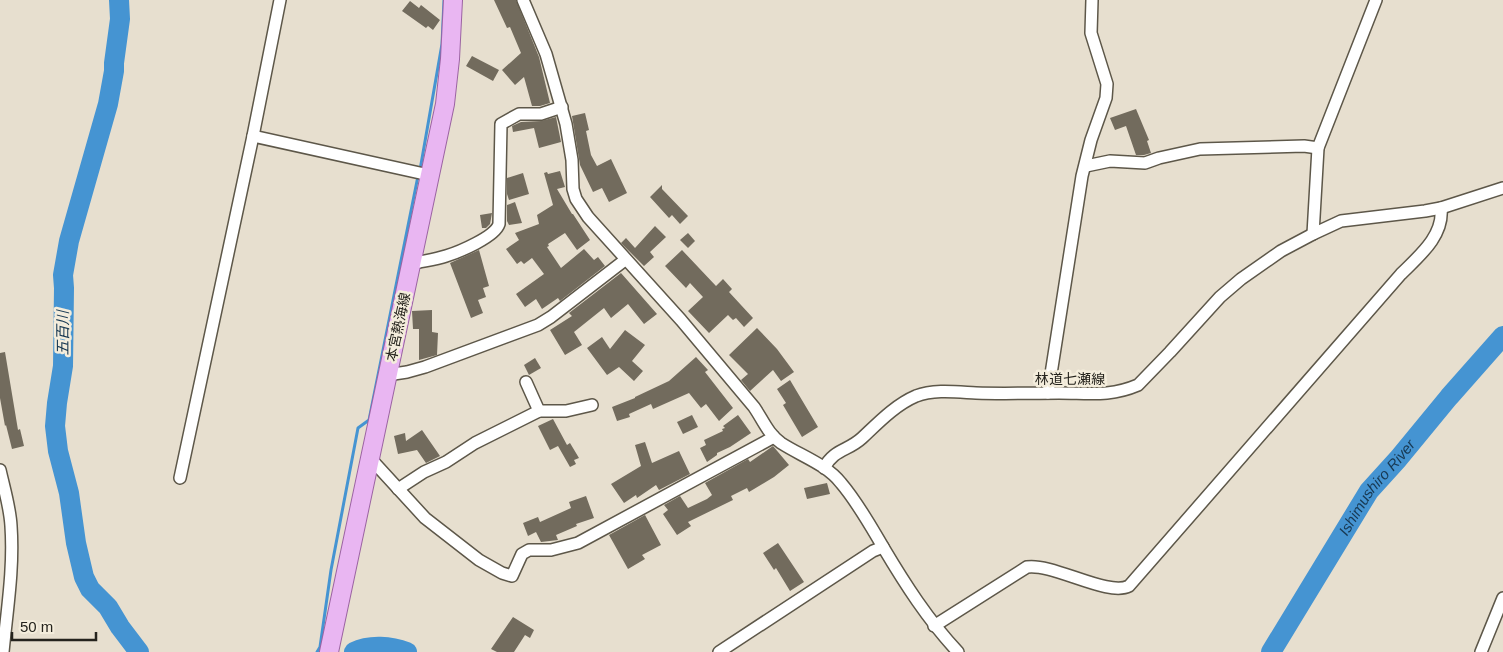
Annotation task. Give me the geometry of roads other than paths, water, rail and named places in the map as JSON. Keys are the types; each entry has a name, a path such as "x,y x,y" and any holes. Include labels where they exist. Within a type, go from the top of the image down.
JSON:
{"main road":[{"name":"本宮熱海線","path":"329,652 445,104 450,59 453,0"}],"street":[{"path":"180,478 280,0"},
{"path":"523,0 546,54 562,107 572,160 573,190 576,199 588,217 702,345 763,419 767,430 781,443 824,468 839,480 848,491 934,626 958,652"},
{"path":"1048,393 1082,176 1091,140 1104,106 1107,92 1107,84 1091,33 1092,0"},
{"path":"1313,234 1318,148 1376,0"},
{"path":"411,264 446,256 477,242 497,230 499,224 501,124 519,114 541,114 562,107"},
{"path":"253,136 429,176"},
{"path":"1086,166 1110,160 1145,163 1200,149 1304,146 1318,148"},
{"name":"林道七瀬線","path":"824,468 829,459 860,439 883,418 914,397 922,394 954,392 1088,395 1112,394 1138,385 1220,297 1241,279 1281,252 1313,234 1336,223 1350,219 1400,215 1441,208 1503,188"},
{"path":"934,626 1027,567 1043,568 1110,587 1123,588 1129,586 1401,274 1428,246 1439,228 1442,218 1441,208"},
{"path":"388,375 407,372 433,364 538,325 625,260"},
{"path":"526,382 539,411"},
{"path":"398,489 475,443 539,411 566,411 592,405"},
{"path":"370,458 413,507 438,529 479,560 502,573 512,576 522,554 529,550 550,550 578,543 774,437"},
{"path":"0,470 4,508 11,523 12,560 3,652"},
{"path":"719,652 873,551 883,548"},
{"path":"1481,652 1503,598"}],"waterway":[{"name":"五百川","path":"119,0 120,19 108,104 69,241 63,275 63,366 55,426 58,451 69,493 76,543 84,577 90,589 108,607 139,652"},
{"path":"420,170 442,44 444,0"},
{"path":"317,652 320,647 331,570 358,428 369,420 418,176"},
{"name":"Ishimushiro River","path":"1271,652 1369,491 1503,336"},
{"name":"五百川","path":"354,652 360,649 381,647 407,652"}]}
